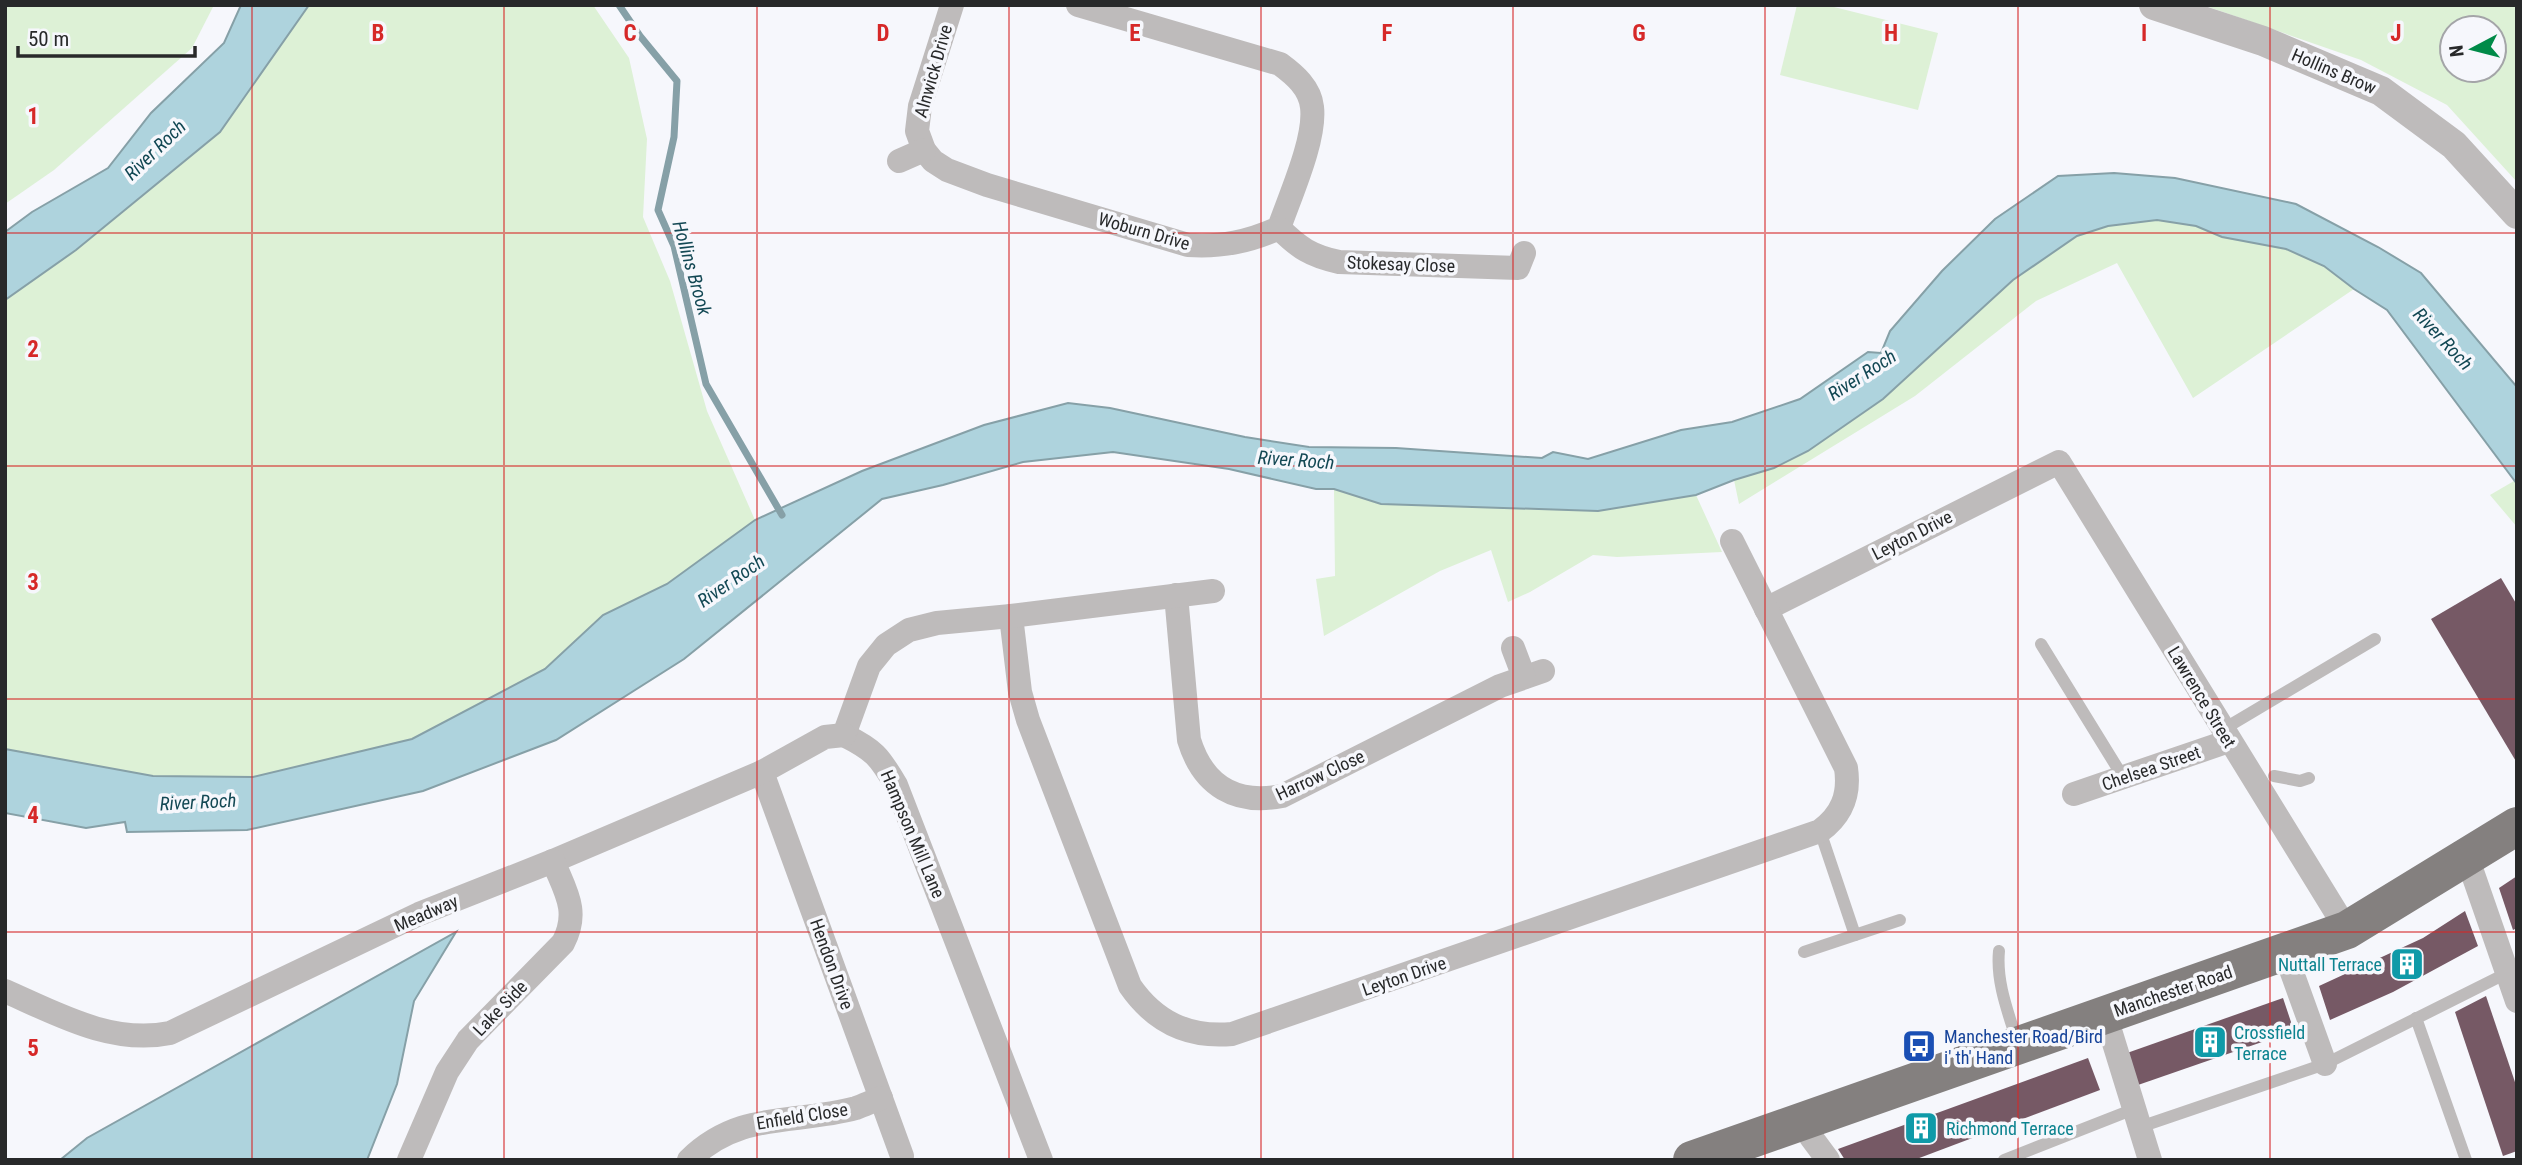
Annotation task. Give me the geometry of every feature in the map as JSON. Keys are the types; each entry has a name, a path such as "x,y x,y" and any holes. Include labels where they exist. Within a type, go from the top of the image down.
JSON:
{"highway":[{"name":"Manchester Road","path":"1692,1160 2347,930 2517,826"}],"street":[{"name":"Alnwick Drive","path":"924,150 917,131 920,106 952,5"},
{"path":"1078,5 1280,64 1303,84 1312,105 1311,127 1279,228"},
{"name":"Hollins Brow","path":"2154,5 2263,41 2381,91 2454,145 2517,214"},
{"path":"899,162 924,150"},
{"name":"Woburn Drive","path":"924,150 933,162 947,170 1188,245 1214,247 1235,244 1255,239 1279,228"},
{"name":"Stokesay Close","path":"1279,228 1296,246 1317,257 1339,262 1518,268 1524,253"},
{"name":"Leyton Drive","path":"1766,609 2059,462"},
{"name":"Lawrence Street","path":"2059,462 2226,736 2269,775 2347,930"},
{"path":"1732,541 1846,768 1848,781 1842,807 1820,831"},
{"path":"844,735 869,666 876,655 897,636 923,625 1213,591"},
{"name":"Harrow Close","path":"1176,596 1189,740 1193,754 1218,786 1242,797 1256,799 1282,796 1500,686 1533,674 1513,648"},
{"name":"Leyton Drive","path":"1012,616 1020,692 1028,720 1122,970 1141,1001 1154,1014 1184,1031 1216,1036 1247,1030 1820,831"},
{"name":"Meadway","path":"5,991 78,1023 122,1035 152,1036 170,1032 419,914 553,861 762,772 825,737 844,735"},
{"name":"Hampson Mill Lane","path":"844,735 866,746 881,759 896,785 1041,1160"},
{"name":"Chelsea Street","path":"2074,794 2226,736"},
{"name":"Hendon Drive","path":"762,772 902,1156"},
{"path":"2467,857 2517,1002"},
{"name":"Lake Side","path":"409,1160 447,1072 468,1040 563,943 570,931 570,904 553,861"},
{"path":"2285,953 2325,1063"},
{"path":"2105,1014 2150,1160"},
{"name":"Enfield Close","path":"689,1160 707,1144 746,1125 855,1108 881,1098"},
{"path":"1805,1119 1811,1137 1828,1160"}],"lane":[{"path":"2226,736 2375,639"},
{"path":"2040,644 2123,777"},
{"path":"2269,775 2300,781 2309,778"},
{"path":"1820,831 1855,935"},
{"path":"1804,953 1900,920"},
{"path":"1999,951 1997,965 2000,983 2018,1045"},
{"path":"2004,1160 2325,1063 2507,973"},
{"path":"2416,1018 2466,1160"}],"green space":[{"path":"5,5 214,5 192,48 54,170 5,204"},
{"path":"309,5 593,5 629,58 647,139 643,217 670,281 707,411 755,520 667,584 603,615 545,669 412,739 254,777 153,776 5,749 5,300 76,250 220,132"},
{"path":"1797,5 1826,5 1938,33 1918,110 1780,75"},
{"path":"2203,5 2517,5 2517,182 2447,105 2361,60"},
{"path":"2157,220 2197,226 2222,237 2286,249 2324,266 2354,289 2193,398 2117,263 2036,301 1915,396 1739,504 1734,480 1774,468 1808,451 1883,399 2013,280 2077,236 2108,226"},
{"path":"2514,481 2517,484 2517,527 2490,495"},
{"path":"1334,489 1381,504 1598,511 1696,495 1722,552 1617,557 1593,555 1508,602 1491,550 1440,571 1324,636 1316,579 1335,576"}],"water":[{"name":"River Roch","path":"241,5 309,5 220,132 76,250 5,300 5,232 32,212 108,168 151,113 224,43"},
{"name":"River Roch","path":"2114,173 2175,178 2296,204 2421,273 2517,387 2517,484 2387,310 2324,266 2286,249 2222,237 2196,226 2157,220 2108,226 2077,236 2013,280 1883,399 1808,451 1774,468 1696,495 1598,511 1381,504 1334,489 1316,489 1229,469 1113,452 1023,462 882,499 684,659 556,740 423,791 247,830 127,832 125,822 86,828 5,813 5,749 153,776 253,777 412,739 545,669 603,615 667,584 755,520 862,471 984,425 1068,403 1110,408 1245,437 1309,447 1396,448 1542,458 1553,452 1588,459 1681,430 1732,422 1800,399 1868,352 1881,353 1890,331 1942,271 1995,219 2058,176"},
{"path":"456,932 414,1001 397,1084 367,1160 60,1160 87,1138"}],"building":[{"path":"2501,578 2517,605 2517,763 2431,619"},
{"path":"2517,876 2517,928 2513,930 2499,888"},
{"name":"Nuttall Terrace","path":"2465,911 2478,946 2393,992 2330,1020 2319,986 2423,938"},
{"path":"2486,996 2517,1088 2517,1151 2503,1156 2455,1012"},
{"name":"Crossfield Terrace","path":"2283,998 2294,1031 2138,1085 2127,1053"},
{"path":"2088,1058 2100,1090 1914,1160 1845,1160 1838,1149"}],"waterway":[{"name":"Hollins Brook","path":"619,5 640,36 677,81 674,137 658,210 674,246 706,384 782,515"}],"place":[{"name":"Nuttall Terrace","path":"2407,964"},
{"name":"Crossfield Terrace","path":"2210,1042"},
{"name":"Manchester Road/Bird i' th' Hand","path":"1919,1046"},
{"name":"Richmond Terrace","path":"1921,1128"}]}
